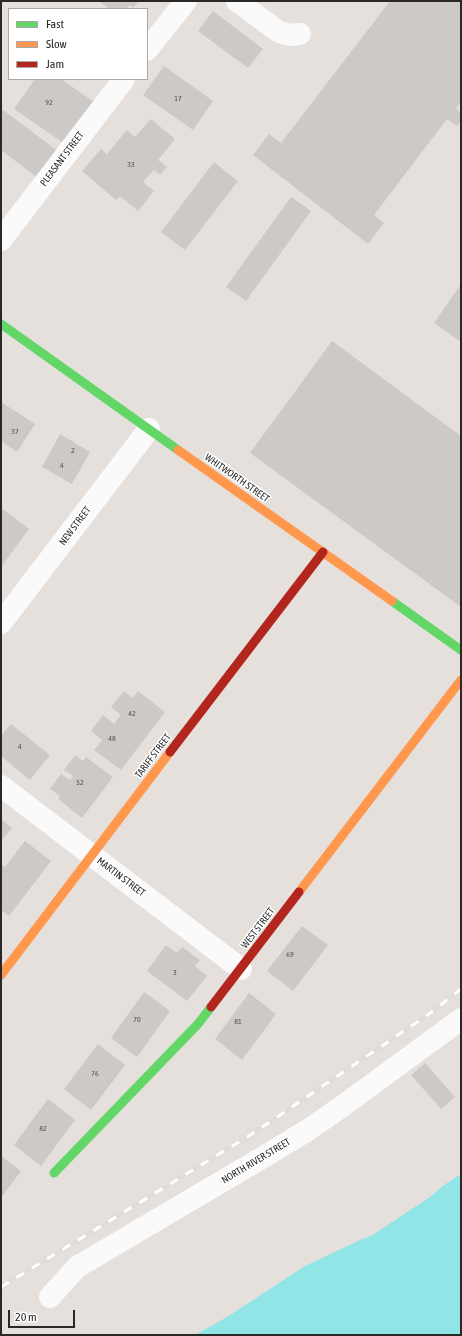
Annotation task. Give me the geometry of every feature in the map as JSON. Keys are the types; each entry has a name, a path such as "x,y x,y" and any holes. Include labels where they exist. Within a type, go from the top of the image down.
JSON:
{"street":[{"path":"148,49 186,1"},
{"path":"237,1 279,32 291,35 300,34"},
{"name":"PLEASANT STREET","path":"1,240 123,80"},
{"name":"WHITWORTH STREET","path":"1,324 461,650"},
{"name":"NEW STREET","path":"1,623 149,429"},
{"name":"TARIFF STREET","path":"1,974 323,552"},
{"name":"WEST STREET","path":"54,1173 190,1033 461,680"},
{"name":"MARTIN STREET","path":"1,786 240,969"},
{"name":"NORTH RIVER STREET","path":"50,1297 77,1267 260,1160 308,1130 461,1018"}],"water":[{"path":"461,1174 461,1335 195,1335 227,1317 305,1266 371,1236 430,1197 444,1185"}],"building":[{"path":"99,1 139,1 133,8 130,5 127,8 108,8"},
{"path":"390,1 461,1 461,102 456,109 461,113 461,121 457,126 447,119 374,215 384,223 368,244 253,155 269,134 281,143"},
{"path":"213,11 263,49 248,68 198,31"},
{"path":"164,66 213,101 193,130 143,95"},
{"path":"34,80 62,80 97,104 68,146 14,109"},
{"path":"3,110 59,152 39,179 1,150 1,112"},
{"path":"151,119 175,139 158,160 167,167 160,175 154,170 143,182 154,191 138,211 120,196 116,200 82,171 101,149 107,154 127,130 135,137"},
{"path":"214,162 238,181 185,250 161,232"},
{"path":"291,197 311,211 246,301 226,287"},
{"path":"461,284 461,342 434,323"},
{"path":"332,341 461,436 461,607 250,453"},
{"path":"1,402 35,424 17,452 1,441"},
{"path":"60,434 90,452 72,484 42,467"},
{"path":"3,509 29,529 1,567 1,512"},
{"path":"124,691 133,698 138,691 165,712 121,770 94,750 102,740 91,731 103,715 114,724 121,715 111,707"},
{"path":"11,724 50,755 30,780 1,756 1,736"},
{"path":"75,755 83,761 86,757 113,777 82,818 58,799 60,796 50,789 61,774 70,780 73,776 64,770"},
{"path":"1,819 12,828 1,841"},
{"path":"25,841 51,861 9,916 1,910 1,865 5,867"},
{"path":"302,926 328,945 293,991 267,971"},
{"path":"166,945 177,953 182,947 200,960 195,966 207,976 187,1001 147,971"},
{"path":"144,992 170,1011 137,1057 111,1038"},
{"path":"249,993 276,1014 242,1060 215,1039"},
{"path":"98,1044 125,1065 91,1110 64,1089"},
{"path":"425,1063 455,1097 441,1109 411,1075"},
{"path":"48,1099 75,1120 41,1166 14,1145"},
{"path":"1,1156 21,1171 1,1198"}],"railway":[{"path":"1,1287 252,1134 429,1014 461,989"}],"traffic: fast":[{"path":"1,324 178,450"},
{"path":"392,601 461,650"},
{"path":"54,1173 198,1024 211,1007"}],"traffic: slow":[{"path":"178,450 392,601"},
{"path":"299,892 461,680"},
{"path":"1,975 170,752"}],"traffic: jam":[{"path":"170,752 323,552"},
{"path":"211,1007 299,892"}]}
